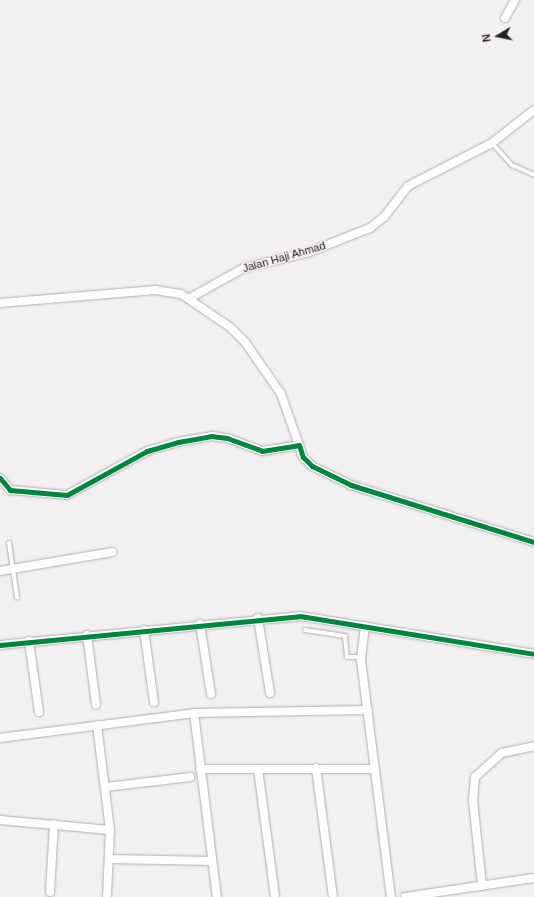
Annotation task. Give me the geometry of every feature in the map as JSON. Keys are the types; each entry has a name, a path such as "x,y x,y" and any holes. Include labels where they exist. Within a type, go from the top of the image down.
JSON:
{"street":[{"path":"505,18 515,0"},
{"name":"Jalan Haji Ahmad","path":"190,298 244,268 308,252 370,228 384,218 408,186 492,143 534,110"},
{"path":"0,303 155,290 190,298 230,327 245,342 286,403 302,457 312,466 350,485 534,542"},
{"path":"0,478 10,490 67,495 147,451 178,442 227,438 262,451 299,445"},
{"path":"0,572 112,552"},
{"path":"0,645 258,618 300,616 534,654"},
{"path":"258,618 270,693"},
{"path":"200,624 211,694"},
{"path":"365,626 361,657 392,897"},
{"path":"144,630 154,702"},
{"path":"87,635 96,704"},
{"path":"29,641 39,712"},
{"path":"0,738 194,713 368,710"},
{"path":"194,713 217,897"},
{"path":"97,725 106,787 110,830 110,859 107,897"},
{"path":"482,886 473,800 475,777 502,753 534,746"},
{"path":"316,768 333,897"},
{"path":"200,769 375,769"},
{"path":"258,769 275,897"},
{"path":"106,787 190,777"},
{"path":"0,820 110,830"},
{"path":"50,892 54,824"},
{"path":"110,859 212,861"},
{"path":"405,897 534,878"}],"lane":[{"path":"492,143 504,158 534,175"},
{"path":"9,543 17,598"},
{"path":"305,630 345,636 347,657 361,657"}],"cycle path":[{"path":"0,478 10,490 67,495 147,451 178,442 211,436 227,438 262,451 299,445 303,457 312,466 351,485 534,542"},
{"path":"0,645 300,616 534,654"}]}
